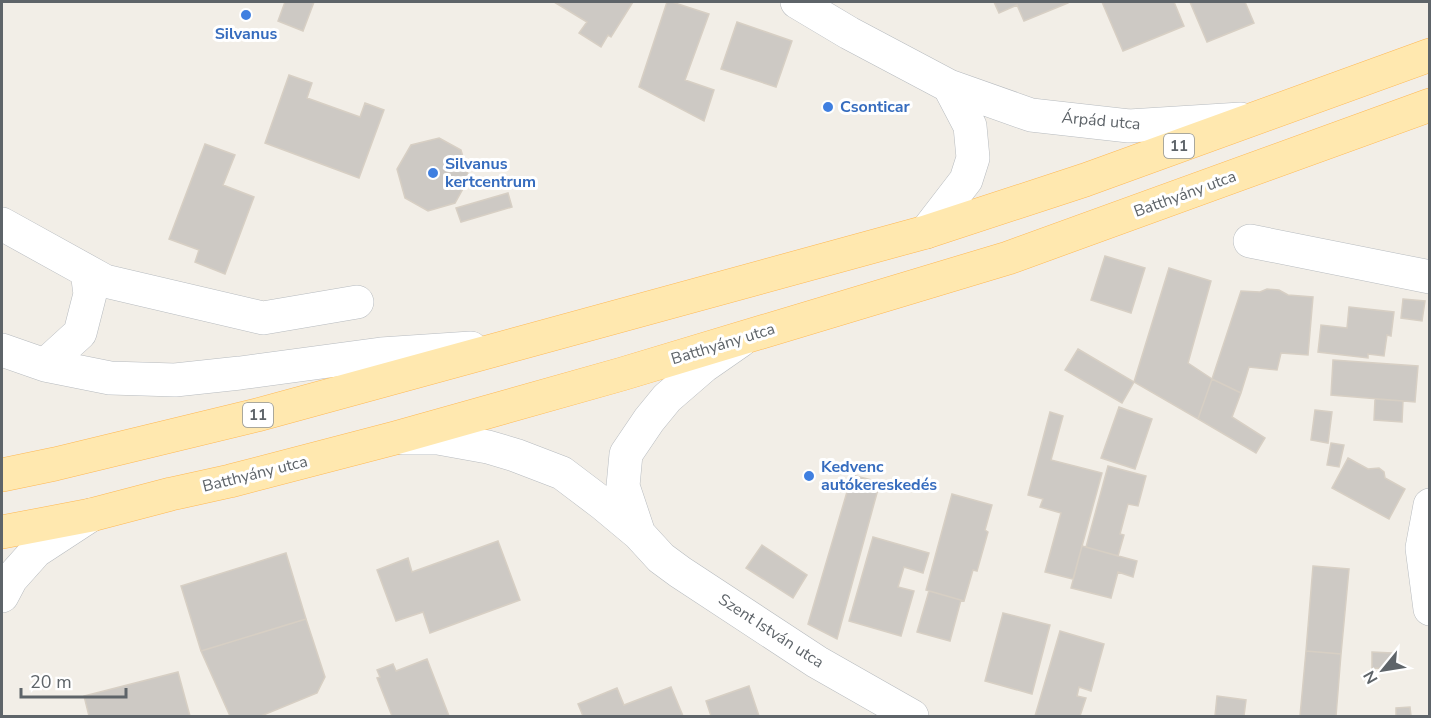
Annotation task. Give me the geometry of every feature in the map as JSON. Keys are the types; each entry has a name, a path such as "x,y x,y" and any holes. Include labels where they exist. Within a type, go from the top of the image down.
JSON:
{"main road":[{"name":"11","path":"2,475 257,415 926,232 1085,180 1430,55"},
{"name":"Batthyány utca","path":"2,532 91,515 231,481 395,438 746,337 1008,258 1430,105"}],"street":[{"name":"Árpád utca","path":"797,2 849,33 949,86 1031,115 1129,126 1258,118"},
{"path":"926,232 966,180 973,158 970,126 949,86"},
{"path":"2,224 96,276 262,318 357,302"},
{"path":"1250,241 1430,277"},
{"path":"45,365 80,333 96,276"},
{"name":"Szent István utca","path":"639,534 623,486 626,454 667,398 704,366 746,337"},
{"path":"2,350 45,365 110,378 175,380 381,354 512,345"},
{"name":"Szent István utca","path":"395,438 438,438 488,447 562,473 639,534 661,558 680,572 817,662 912,717"},
{"path":"1430,505 1422,548 1430,609"},
{"path":"2,596 11,579 36,551 91,515"}],"building":[{"path":"285,2 314,2 303,31 278,21"},
{"path":"554,2 633,2 611,37 608,35 601,47 579,33 587,22"},
{"path":"667,2 709,14 685,80 714,90 704,121 639,87"},
{"path":"994,2 1068,3 1024,21 1017,5 999,13"},
{"path":"1102,2 1174,2 1184,26 1123,51"},
{"path":"1190,2 1245,2 1254,23 1207,42"},
{"path":"737,22 792,41 776,87 721,69"},
{"path":"289,75 312,83 307,98 360,117 365,103 384,110 359,178 265,143"},
{"name":"Silvanus kertcentrum","path":"439,138 461,150 469,178 455,203 428,211 405,198 397,169 411,145"},
{"path":"205,144 235,155 223,185 254,197 225,274 195,262 199,250 169,239"},
{"path":"508,193 512,207 461,222 456,208"},
{"path":"1105,256 1145,268 1131,313 1091,300"},
{"path":"1169,268 1211,281 1188,363 1212,379 1198,419 1134,382"},
{"path":"1267,289 1279,290 1288,295 1313,297 1308,355 1281,353 1277,370 1249,367 1241,393 1212,379 1241,291 1260,292"},
{"path":"1403,299 1425,301 1422,321 1401,318"},
{"path":"1349,307 1394,312 1391,336 1387,335 1384,356 1368,354 1368,358 1318,352 1321,325 1347,328"},
{"path":"1078,349 1134,382 1122,403 1065,370"},
{"path":"1333,360 1418,366 1415,402 1331,395"},
{"path":"1212,379 1241,393 1232,417 1265,438 1256,453 1198,419"},
{"path":"1375,399 1403,401 1402,422 1374,420"},
{"path":"1119,407 1152,419 1135,469 1101,458"},
{"path":"1315,410 1332,412 1328,443 1311,440"},
{"path":"1050,412 1063,416 1051,460 1102,473 1073,579 1045,572 1061,513 1040,507 1043,499 1028,495"},
{"path":"1331,443 1344,445 1339,467 1327,465"},
{"path":"1348,458 1368,469 1379,468 1384,472 1385,478 1405,489 1389,519 1332,488"},
{"path":"1108,466 1146,476 1138,506 1128,504 1120,534 1124,535 1118,556 1086,547"},
{"path":"852,475 880,482 837,639 808,624"},
{"path":"952,494 992,505 985,530 988,532 977,571 973,570 964,601 926,590"},
{"path":"873,537 929,553 923,573 904,567 898,587 914,591 901,636 849,621"},
{"path":"498,541 520,600 430,633 423,612 396,621 377,570 408,558 412,572"},
{"path":"762,545 807,575 793,598 746,568"},
{"path":"1082,546 1137,561 1133,577 1118,572 1111,598 1071,588"},
{"path":"286,553 306,619 201,651 181,586"},
{"path":"1313,566 1349,569 1341,654 1306,651"},
{"path":"929,591 961,600 950,641 917,632"},
{"path":"1003,613 1050,625 1032,694 985,681"},
{"path":"306,619 325,677 317,693 261,716 230,716 201,651"},
{"path":"1060,631 1104,644 1091,691 1079,687 1077,696 1086,698 1080,716 1035,716"},
{"path":"1306,651 1341,654 1336,716 1300,716"},
{"path":"1372,652 1392,653 1392,669 1372,668"},
{"path":"427,659 449,716 392,716 377,678 380,677 377,670 393,664 396,671"},
{"path":"178,672 190,716 89,716 84,696"},
{"path":"749,686 759,716 711,716 706,701"},
{"path":"671,687 683,716 583,716 578,704 617,688 624,705"},
{"path":"1217,696 1246,700 1244,716 1215,716"},
{"path":"1410,707 1411,716 1396,716 1396,708"}],"place":[{"name":"Silvanus","path":"246,15"},
{"name":"Csonticar","path":"828,107"},
{"name":"Silvanus kertcentrum","path":"433,173"},
{"name":"Kedvenc autókereskedés","path":"809,476"}]}
